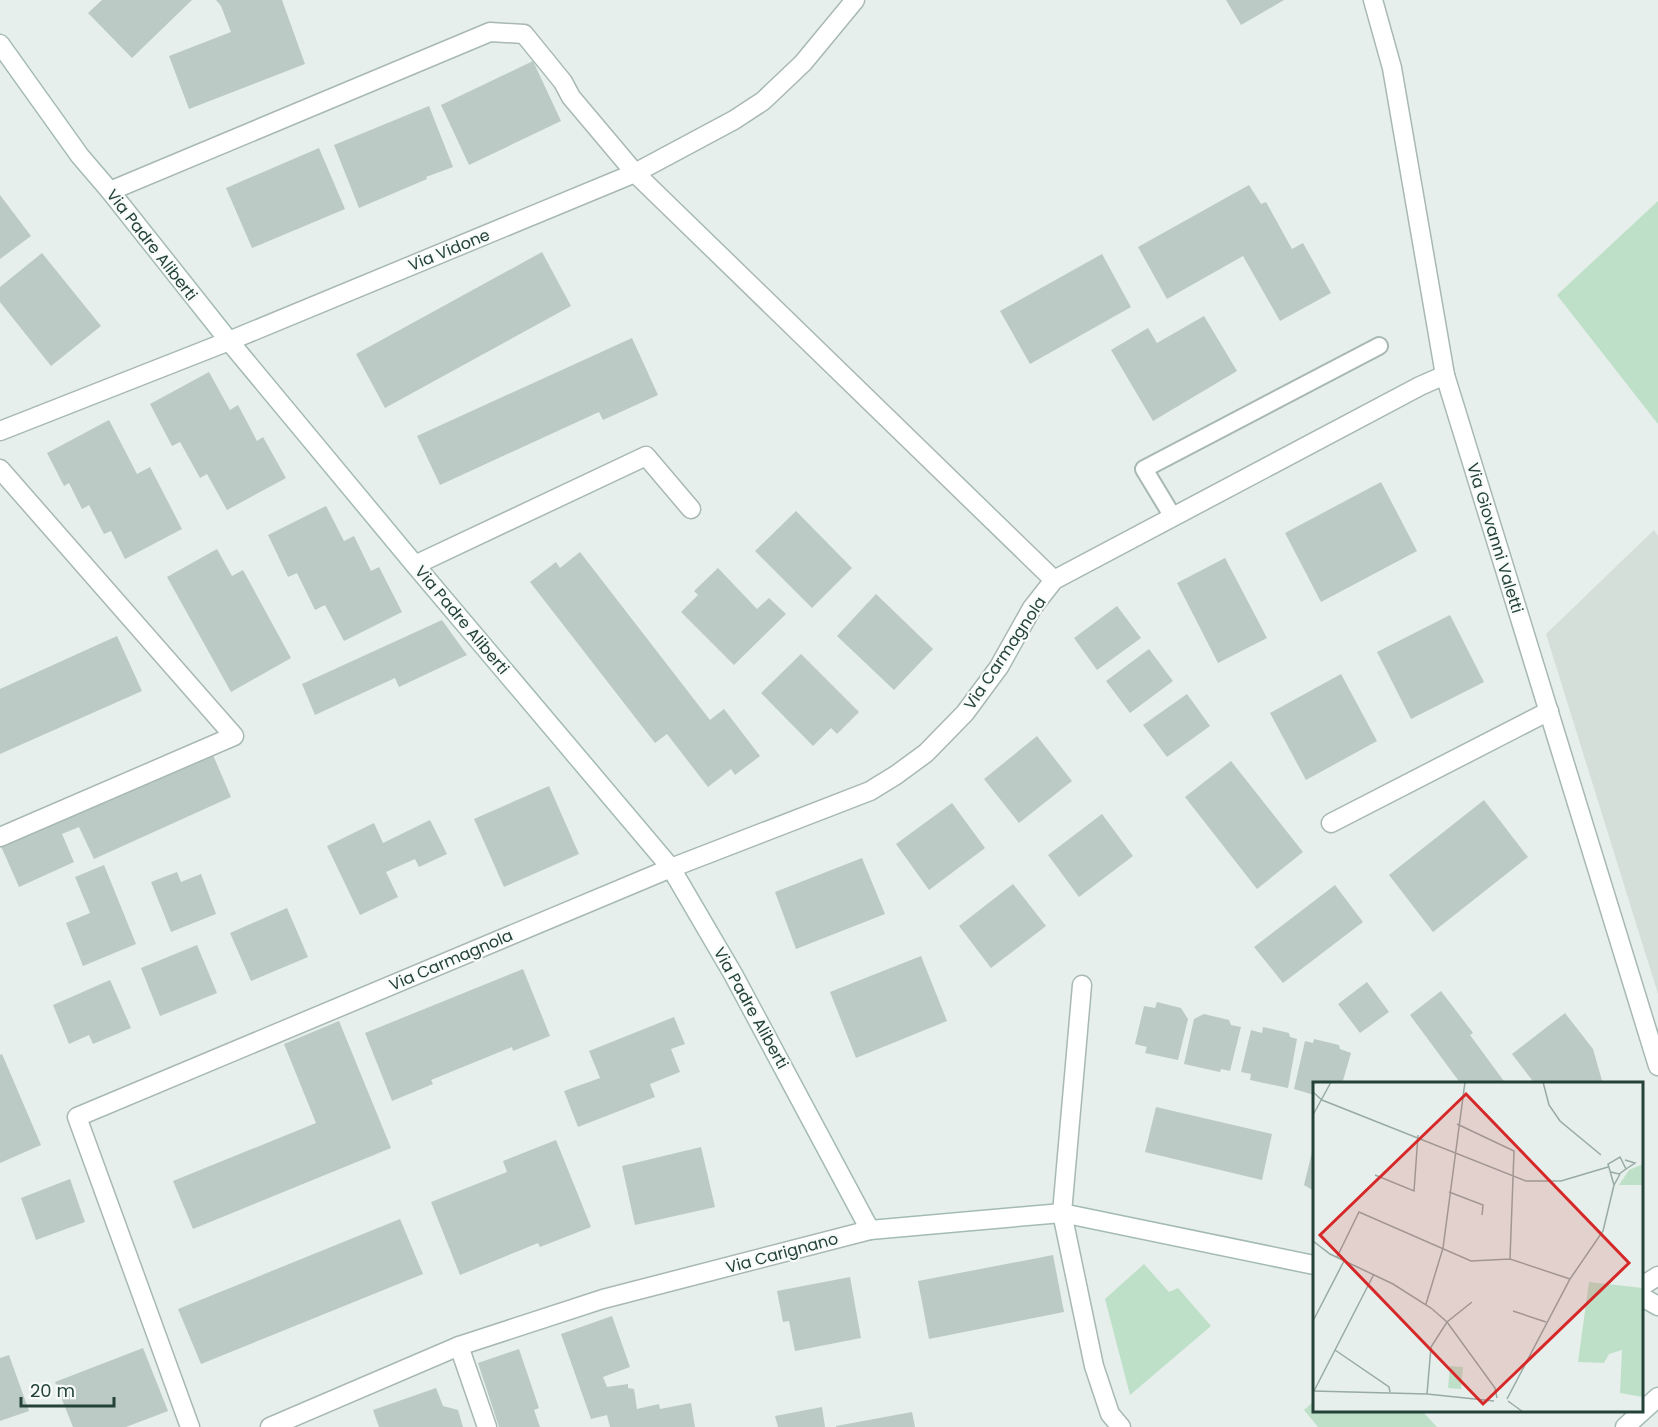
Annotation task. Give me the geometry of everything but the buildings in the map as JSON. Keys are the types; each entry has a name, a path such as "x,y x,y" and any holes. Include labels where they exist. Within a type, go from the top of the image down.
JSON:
{"street":[{"name":"Via Vidone","path":"0,431 229,341 635,173 734,120 763,101 803,63 855,0"},
{"name":"Via Giovanni Valetti","path":"1372,0 1392,68 1445,375 1658,1066"},
{"path":"110,191 490,33 524,34 563,82 571,97 635,173 1054,580 1420,386 1445,375"},
{"name":"Via Padre Aliberti","path":"0,44 80,156 229,341 671,868 734,974 870,1230"},
{"path":"415,565 646,456 691,509"},
{"path":"0,469 234,736 0,837"},
{"name":"Via Carmagnola","path":"190,1427 77,1117 671,868 870,791 926,753 964,713 999,667 1032,608 1054,580"},
{"path":"1331,823 1549,711"},
{"path":"1082,985 1062,1213 1094,1366 1110,1414 1121,1427"},
{"name":"Via Carignano","path":"270,1427 459,1346 603,1299 870,1230 1062,1213 1313,1265"},
{"path":"1643,1285 1658,1276"},
{"path":"1643,1298 1658,1306"},
{"path":"459,1346 487,1427"},
{"path":"1643,1411 1658,1397"},
{"path":"1627,1426 1642,1412"},
{"path":"1627,1426 1658,1416"}],"lane":[{"path":"1173,518 1144,468 1379,345"}],"shaded area":[{"path":"1654,530 1658,536 1658,994 1546,634"}],"green space":[{"path":"1658,201 1658,424 1557,295"},
{"path":"1144,1264 1169,1292 1178,1288 1211,1326 1130,1395 1105,1299"},
{"path":"1313,1402 1313,1412 1423,1412 1437,1427 1318,1427 1304,1410"}]}
